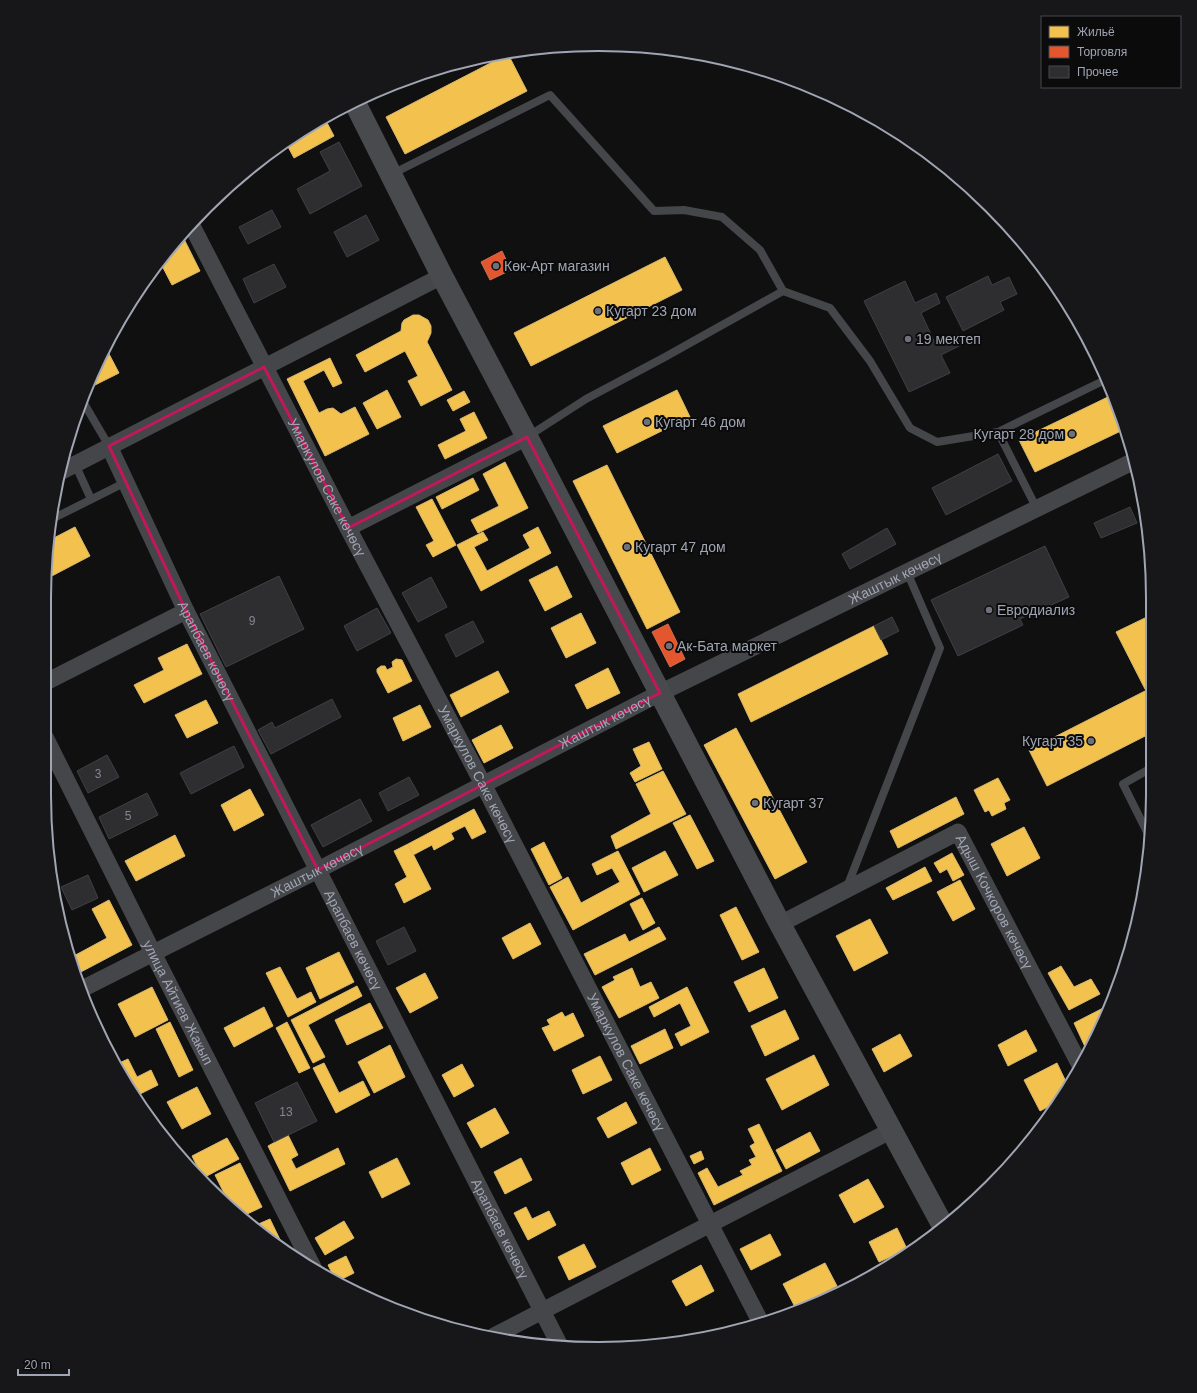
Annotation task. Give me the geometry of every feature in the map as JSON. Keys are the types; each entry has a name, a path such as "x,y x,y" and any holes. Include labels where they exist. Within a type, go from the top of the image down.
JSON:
{"main road":[{"path":"357,107 442,276 780,924 941,1222"}],"street":[{"name":"Умаркулов Саке көчөсү","path":"194,230 264,367 483,784 758,1318"},
{"path":"68,467 442,276"},
{"path":"348,528 527,437"},
{"name":"Арапбаев көчөсү","path":"109,446 186,611 557,1340"},
{"name":"Жаштык көчөсү","path":"86,987 318,870 660,693 1129,464"},
{"path":"51,679 186,611"},
{"name":"улица Айтиев Жакып","path":"51,749 309,1259"},
{"name":"Адыш Кочкоров көчөсү","path":"780,924 958,832 1077,1060"},
{"path":"501,1332 892,1130"}],"lane":[{"path":"391,174 550,95 654,211 684,210 722,217 760,250 783,291 830,308 870,361 910,428 937,442 998,432 1101,382"},
{"path":"527,437 586,399 783,291"},
{"path":"86,407 109,446"},
{"path":"998,432 1037,508"},
{"path":"68,467 91,499"},
{"path":"58,516 126,482"},
{"path":"846,890 940,648 907,572"},
{"path":"1145,828 1123,784 1146,771"}],"highlighted area":[{"path":"264,367 348,528 527,437 660,693 318,870 186,611 109,446"}],"building: Жильё":[{"path":"510,59 527,91 405,154 386,117 493,62"},
{"path":"327,123 334,136 294,158 288,147"},
{"path":"185,241 200,271 172,285 163,267"},
{"name":"Кугарт 23 дом","path":"665,257 682,290 531,366 514,333"},
{"path":"413,315 419,315 428,320 431,326 431,333 427,342 452,390 421,406 408,381 418,376 405,351 365,372 356,355 401,331 404,320"},
{"path":"109,353 119,373 95,385"},
{"path":"330,358 342,383 333,387 324,370 303,381 319,413 333,408 341,414 355,407 369,434 325,456 287,379"},
{"path":"387,390 401,417 377,429 363,403"},
{"name":"Кугарт 46 дом","path":"677,390 690,417 617,453 603,426"},
{"path":"464,391 470,402 453,411 447,400"},
{"name":"Кугарт 28 дом","path":"1107,397 1120,432 1035,472 1019,440"},
{"path":"474,412 487,438 445,459 438,445 466,431 460,419"},
{"path":"505,462 528,508 478,533 471,520 499,506 483,474"},
{"name":"Кугарт 47 дом","path":"607,465 680,612 647,629 573,481"},
{"path":"473,478 479,490 442,509 436,497"},
{"path":"432,499 456,545 433,557 426,545 434,541 416,507"},
{"path":"75,527 90,556 52,576 55,537"},
{"path":"538,527 551,553 481,591 457,545 483,532 488,540 474,547 487,571 530,548 523,535"},
{"path":"557,566 572,597 545,611 529,580"},
{"path":"581,613 596,643 566,658 551,628"},
{"path":"1146,617 1145,689 1116,632"},
{"path":"874,626 888,654 751,722 738,694"},
{"path":"187,644 202,674 144,703 134,685 164,670 158,658"},
{"path":"396,659 402,660 412,681 388,693 377,672 377,669 381,666 385,666 387,670 393,667 392,662"},
{"path":"608,668 620,693 587,709 575,685"},
{"path":"498,671 509,692 461,717 450,695"},
{"name":"Кугарт 35","path":"1145,691 1146,693 1146,736 1047,786 1029,750"},
{"path":"206,700 218,723 187,738 175,715"},
{"path":"420,705 431,727 403,741 393,718"},
{"path":"501,725 513,748 484,763 472,740"},
{"name":"Кугарт 37","path":"736,728 807,862 775,879 704,745"},
{"path":"649,742 662,769 635,782 630,773 641,766 633,749"},
{"path":"663,771 686,814 616,849 611,836 651,814 636,784"},
{"path":"998,778 1010,800 1004,803 1006,809 992,816 989,810 985,812 974,790"},
{"path":"250,789 264,815 234,831 221,805"},
{"path":"956,797 964,814 898,848 890,831"},
{"path":"474,809 486,832 472,839 465,826 451,833 454,839 434,850 432,845 413,855 408,844"},
{"path":"690,815 714,861 697,869 673,823"},
{"path":"1024,827 1040,858 1007,876 991,844"},
{"path":"175,835 185,856 136,881 125,861"},
{"path":"544,842 562,878 549,885 531,849"},
{"path":"408,844 431,889 404,903 395,884 407,877 394,851"},
{"path":"618,851 640,894 573,930 550,887 568,877 581,903 620,882 612,868 597,875 592,864"},
{"path":"665,851 678,875 644,892 632,868"},
{"path":"952,853 964,875 953,881 947,869 940,873 934,863"},
{"path":"925,867 932,881 893,900 886,888"},
{"path":"960,880 975,909 953,921 937,892"},
{"path":"642,898 655,923 643,930 630,904"},
{"path":"109,900 132,945 81,972 76,955 107,938 92,909"},
{"path":"736,907 759,952 742,960 720,915"},
{"path":"870,919 888,953 854,971 836,936"},
{"path":"530,923 541,944 513,959 502,938"},
{"path":"659,927 666,939 595,975 584,954 625,934 629,942"},
{"path":"339,952 354,982 320,999 306,968"},
{"path":"1061,966 1074,987 1091,979 1100,994 1069,1010 1048,973"},
{"path":"280,967 297,999 311,992 316,1002 288,1017 266,973"},
{"path":"632,968 640,987 651,982 659,998 619,1018 602,987 615,980 613,977"},
{"path":"764,968 778,998 749,1012 734,982"},
{"path":"425,973 438,998 410,1013 396,988"},
{"path":"357,986 362,996 308,1025 325,1057 313,1063 291,1020"},
{"path":"152,987 168,1020 135,1037 118,1004"},
{"path":"687,987 709,1032 681,1046 675,1034 691,1026 680,1003 654,1017 649,1007"},
{"path":"370,1003 383,1028 347,1045 335,1020"},
{"path":"264,1007 273,1026 234,1047 224,1028"},
{"path":"1102,1009 1085,1046 1074,1023"},
{"path":"785,1010 799,1039 765,1056 751,1026"},
{"path":"562,1012 565,1017 573,1013 584,1036 554,1051 542,1028 550,1025 547,1020"},
{"path":"170,1022 193,1070 179,1077 156,1029"},
{"path":"287,1022 310,1068 299,1073 276,1028"},
{"path":"665,1029 673,1048 640,1064 631,1046"},
{"path":"1026,1030 1037,1051 1008,1066 998,1045"},
{"path":"900,1034 912,1056 884,1072 872,1049"},
{"path":"390,1045 405,1077 374,1093 358,1062"},
{"path":"814,1055 829,1085 782,1110 766,1079"},
{"path":"600,1056 612,1080 583,1094 572,1070"},
{"path":"128,1059 137,1077 151,1070 158,1085 140,1094 121,1062"},
{"path":"324,1063 339,1093 363,1081 370,1095 336,1113 313,1068"},
{"path":"1057,1063 1065,1080 1049,1107 1040,1111 1024,1080"},
{"path":"462,1064 474,1086 454,1097 442,1075"},
{"path":"197,1087 211,1114 182,1129 167,1102"},
{"path":"626,1102 637,1123 608,1138 597,1118"},
{"path":"495,1108 509,1133 481,1148 467,1123"},
{"path":"759,1124 782,1171 714,1205 698,1173 707,1168 718,1187 743,1175 740,1171 752,1165 749,1160 756,1157 750,1146 755,1143 748,1129"},
{"path":"810,1132 820,1151 786,1169 776,1150"},
{"path":"288,1135 298,1155 291,1159 296,1169 338,1148 345,1164 290,1191 268,1146"},
{"path":"227,1138 239,1159 206,1176 197,1167 192,1156"},
{"path":"650,1148 661,1170 632,1185 621,1163"},
{"path":"701,1151 704,1159 694,1164 690,1156"},
{"path":"397,1158 410,1184 382,1198 369,1172"},
{"path":"521,1158 532,1180 505,1194 494,1172"},
{"path":"240,1163 262,1207 247,1214 224,1194 215,1175"},
{"path":"868,1179 884,1207 854,1223 839,1195"},
{"path":"526,1207 532,1219 549,1211 556,1225 528,1240 514,1213"},
{"path":"270,1219 280,1240 265,1229 259,1224"},
{"path":"344,1221 354,1238 325,1255 315,1238"},
{"path":"897,1228 906,1248 879,1262 869,1242"},
{"path":"770,1234 781,1255 751,1270 740,1249"},
{"path":"584,1244 596,1267 569,1280 558,1257"},
{"path":"346,1256 354,1273 343,1279 332,1273 328,1265"},
{"path":"825,1263 837,1286 794,1305 783,1284"},
{"path":"701,1265 714,1291 686,1306 672,1281"}],"building: Торговля":[{"name":"Көк-Арт магазин","path":"502,251 511,270 490,280 481,262"},
{"name":"Ак-Бата маркет","path":"668,624 685,659 670,667 652,632"}],"building: Прочее":[{"path":"339,142 362,186 310,214 297,189 330,171 320,152"},
{"path":"272,210 281,227 248,244 239,227"},
{"path":"366,215 379,240 347,257 334,232"},
{"path":"274,264 286,287 254,303 243,279"},
{"path":"988,276 992,285 1009,277 1017,294 1000,302 1004,310 963,331 946,297"},
{"name":"19 мектеп","path":"905,281 915,303 936,293 940,303 921,313 936,345 958,334 963,344 941,355 950,373 909,392 864,301"},
{"path":"998,454 1012,481 946,515 932,488"},
{"path":"1130,507 1137,523 1101,538 1094,523"},
{"path":"887,528 896,544 850,569 842,554"},
{"name":"Евродиализ","path":"1045,546 1069,597 1020,619 1023,625 958,656 931,600"},
{"path":"279,576 304,629 226,667 200,614"},
{"path":"431,577 447,607 418,622 402,593"},
{"path":"377,608 391,633 357,651 344,626"},
{"path":"892,617 899,631 881,640 874,626"},
{"path":"473,621 484,642 456,657 445,635"},
{"path":"332,699 341,717 271,754 258,730 272,722 275,728"},
{"path":"234,746 244,767 191,794 180,773"},
{"path":"107,755 119,777 88,793 77,771"},
{"path":"409,777 419,795 388,811 379,793"},
{"path":"147,793 158,815 109,839 99,817"},
{"path":"360,799 372,821 323,847 311,825"},
{"path":"88,875 98,898 72,910 61,887"},
{"path":"404,927 416,951 388,965 376,941"},
{"path":"297,1082 317,1121 274,1142 255,1103"}],"place":[{"name":"Көк-Арт магазин","path":"496,266"},
{"name":"Кугарт 23 дом","path":"598,311"},
{"name":"19 мектеп","path":"908,339"},
{"name":"Кугарт 46 дом","path":"647,422"},
{"name":"Кугарт 28 дом","path":"1072,434"},
{"name":"Кугарт 47 дом","path":"627,547"},
{"name":"Евродиализ","path":"989,610"},
{"name":"Ак-Бата маркет","path":"669,646"},
{"name":"Кугарт 35","path":"1091,741"},
{"name":"Кугарт 37","path":"755,803"}]}
